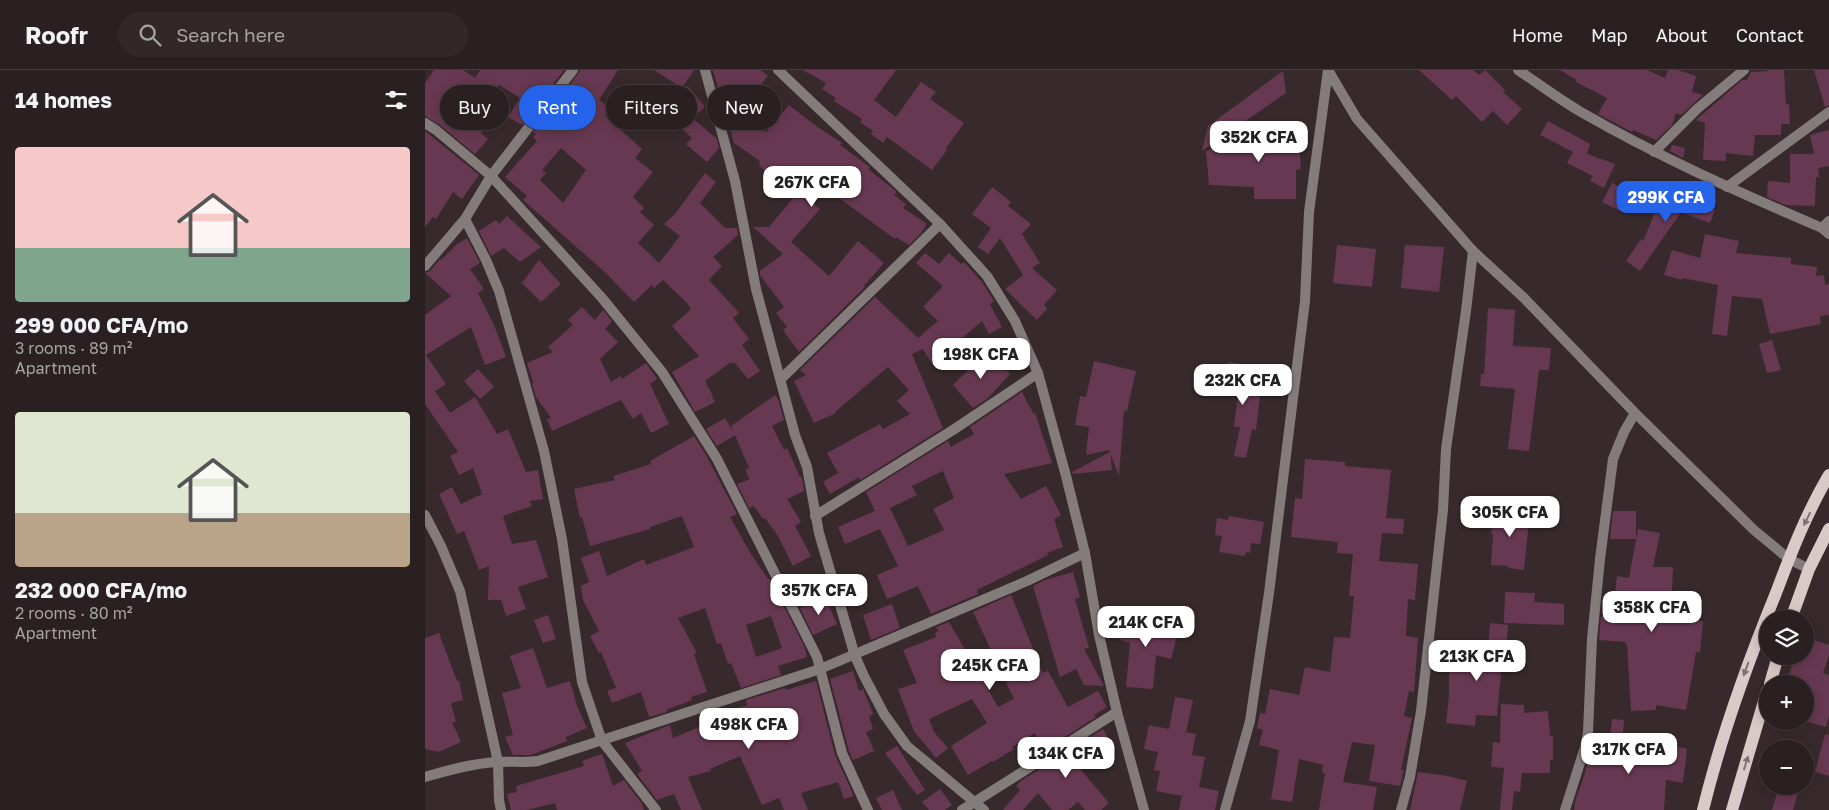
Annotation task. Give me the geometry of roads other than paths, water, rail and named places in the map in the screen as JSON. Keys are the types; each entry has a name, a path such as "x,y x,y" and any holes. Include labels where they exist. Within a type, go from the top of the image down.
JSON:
{"main road":[{"path":"1703,810 1715,761 1742,682 1789,559 1829,475"},
{"path":"1794,610 1809,569 1829,530"},
{"path":"1732,810 1759,718"}],"street":[{"path":"425,266 465,219 491,176 573,70"},
{"path":"705,70 735,182 756,289 795,435 807,468 815,516 855,656 884,714 907,746 984,810"},
{"path":"778,70 940,224 987,276 1015,321 1038,373 1085,552 1099,635 1117,712 1144,810"},
{"path":"1225,810 1250,721 1269,593 1305,301 1309,212 1328,70 1357,119 1473,252 1523,297 1635,413 1754,530 1789,559 1809,569"},
{"path":"1518,70 1580,112 1654,152 1727,187 1827,228"},
{"path":"1654,152 1697,109 1744,70"},
{"path":"1727,187 1829,112"},
{"path":"425,123 491,176 602,298 662,372 717,459 817,658 842,753 868,810"},
{"path":"465,219 499,291 544,451 562,539 582,682 602,741 656,810"},
{"path":"781,379 940,224"},
{"path":"1401,810 1410,776 1423,702 1442,519 1446,449 1473,252"},
{"path":"815,516 953,430 1038,373"},
{"path":"1565,810 1588,732 1592,639 1613,459 1635,413"},
{"path":"425,514 460,591 498,762 501,810"},
{"path":"425,777 453,769 498,762 521,763 538,761 820,670 1027,581 1085,552"},
{"path":"962,810 1117,712"}]}
